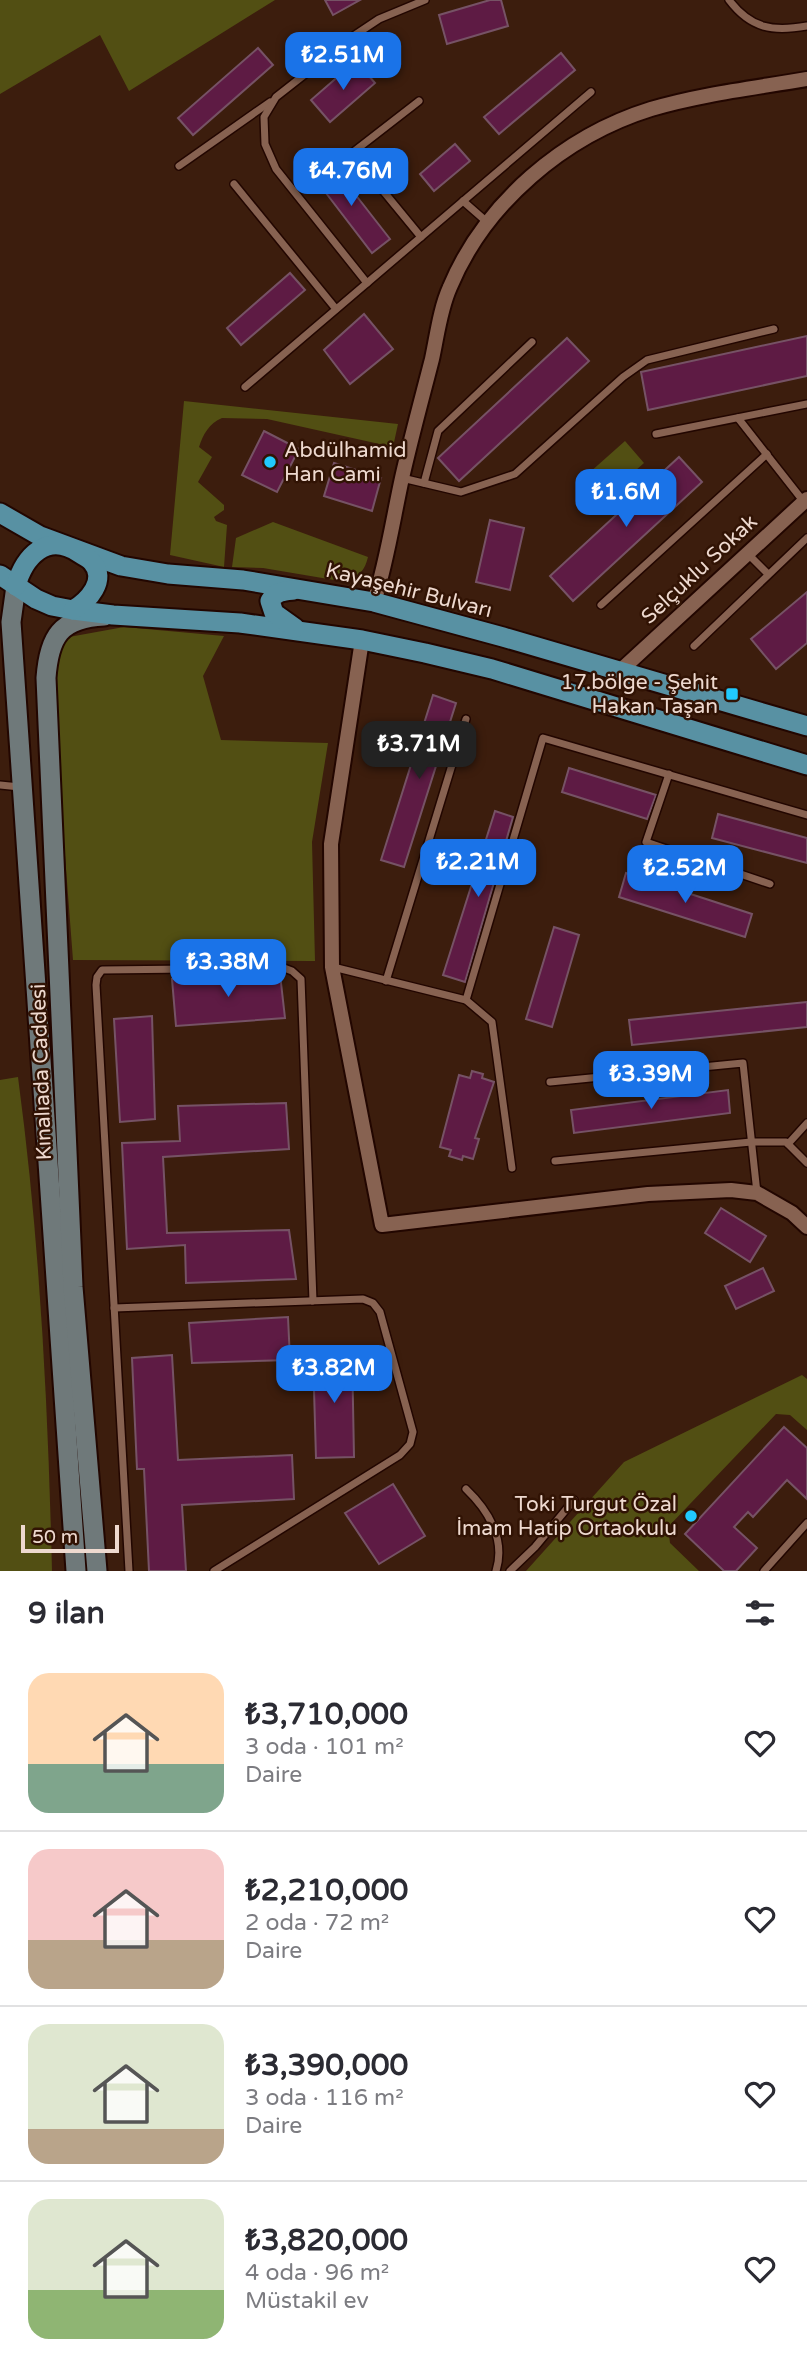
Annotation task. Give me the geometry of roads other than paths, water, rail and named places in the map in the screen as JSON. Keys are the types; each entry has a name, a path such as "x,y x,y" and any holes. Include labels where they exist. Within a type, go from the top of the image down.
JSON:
{"main road":[{"name":"Kayaşehir Bulvarı","path":"0,513 40,536 121,566 168,574 243,580 374,602 807,726"},
{"path":"8,591 33,554 41,548 55,544 72,548 93,563 97,575 96,587 87,601 73,610 54,636"},
{"path":"0,575 8,591 52,606 113,615 240,623 362,640 492,669 807,765"},
{"path":"300,632 274,613 270,601 280,592 306,589"},
{"name":"Kınalıada Caddesi","path":"8,591 76,1571"},
{"path":"54,636 87,617 113,615"},
{"name":"Kınalıada Caddesi","path":"54,636 47,654 46,678 73,1273 97,1571"},
{"path":"492,669 506,667 513,660 511,649 503,637"}],"street":[{"path":"374,602 382,579 402,478 449,288 487,222 511,195 543,167 578,143 617,123 649,110 697,97 807,79"},
{"name":"Selçuklu Sokak","path":"620,671 805,500"},
{"path":"362,640 331,844 332,967 382,1225 648,1194 731,1190 757,1193 792,1213 807,1227"}],"lane":[{"path":"179,166 276,97 366,27 387,15 425,0"},
{"path":"729,0 745,16 766,28 787,30 807,26"},
{"path":"245,387 591,92"},
{"path":"276,97 264,117 263,130 269,158 367,283"},
{"path":"419,101 352,153 421,237"},
{"path":"234,184 336,309"},
{"path":"463,201 487,222"},
{"path":"402,478 461,492 515,474 623,377 648,360 775,329"},
{"path":"424,483 438,431 532,342"},
{"path":"656,434 807,404"},
{"path":"738,418 805,500"},
{"path":"601,605 767,454"},
{"path":"694,646 807,538"},
{"path":"748,553 768,574"},
{"path":"386,981 466,719"},
{"path":"466,1000 543,738 807,815"},
{"path":"669,775 646,842 770,884"},
{"path":"0,785 21,787"},
{"path":"332,967 466,1000 492,1022 513,1168"},
{"path":"129,1571 96,985 100,972 105,968 284,968 301,979 313,1301"},
{"path":"550,1082 743,1063 757,1193"},
{"path":"788,1143 807,1123"},
{"path":"555,1161 751,1142 788,1143 807,1163"},
{"path":"114,1308 363,1299 377,1306 412,1432 410,1444 400,1455 214,1571"},
{"path":"466,1489 483,1506 495,1529 498,1563 496,1571"},
{"path":"510,1571 535,1547 574,1500"},
{"path":"764,1571 807,1523"}],"place":[{"name":"Abdülhamid Han Cami","path":"270,462"},
{"name":"17.bölge - Şehit Hakan Taşan","path":"732,694"},
{"name":"Toki Turgut Özal İmam Hatip Ortaokulu","path":"691,1516"}]}
